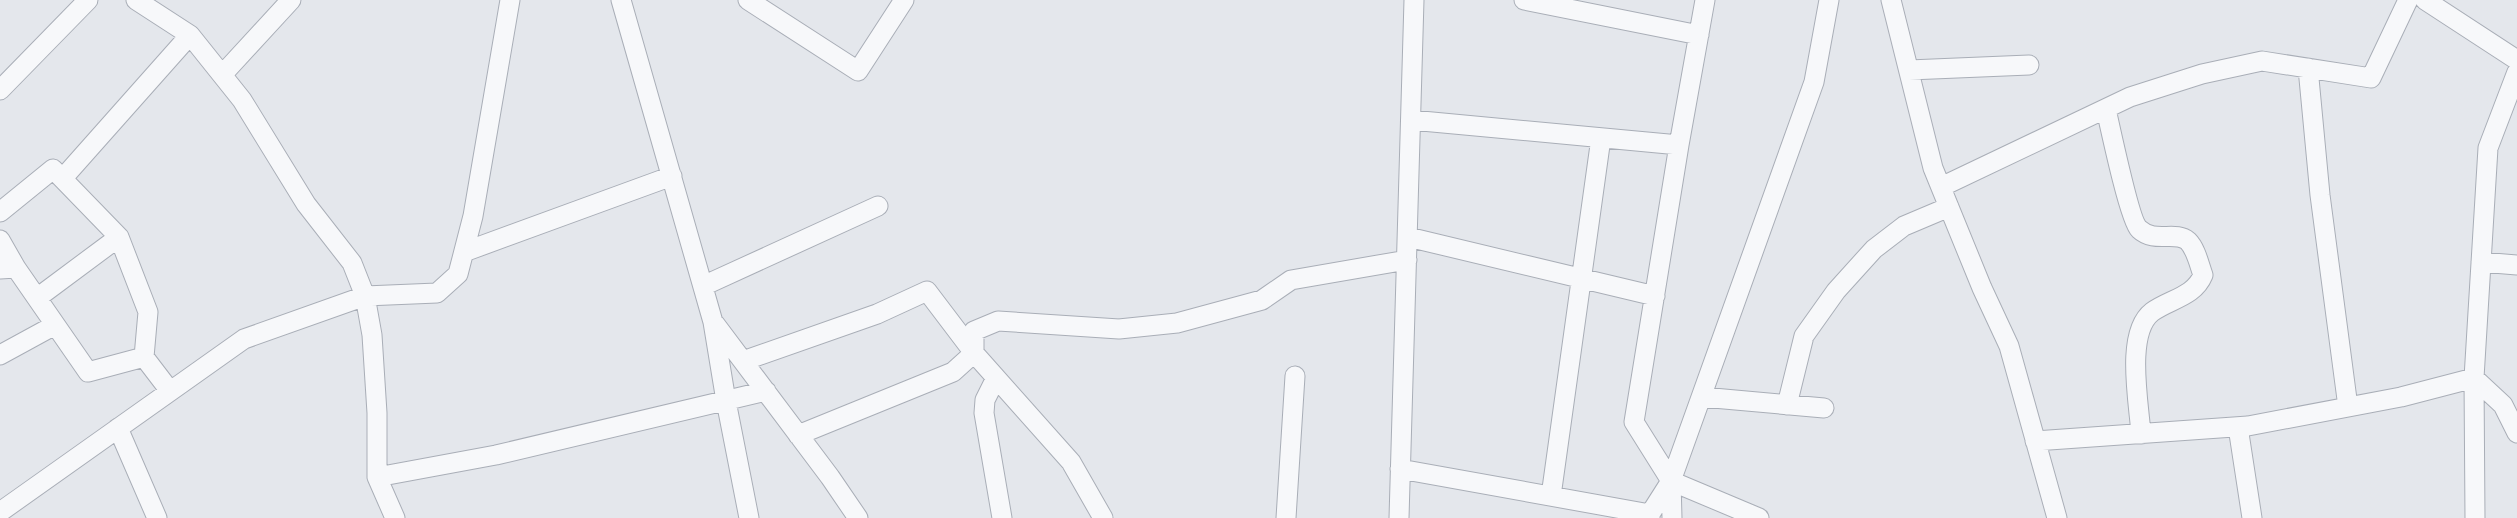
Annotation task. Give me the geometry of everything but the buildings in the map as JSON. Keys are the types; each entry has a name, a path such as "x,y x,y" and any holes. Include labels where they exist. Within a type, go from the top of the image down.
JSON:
{"street":[{"path":"0,90 88,0"},
{"path":"136,0 190,35 242,100 306,204 352,263 366,296 372,335 377,413 377,477 395,518"},
{"path":"222,75 290,0"},
{"path":"0,512 244,339 366,296 437,293 458,274 473,216 510,0"},
{"path":"621,0 713,322 726,400 749,518"},
{"path":"748,0 858,71 904,0"},
{"path":"1399,518 1414,0"},
{"path":"1524,0 1699,35"},
{"path":"1672,518 1672,481 1634,422 1679,145 1705,0"},
{"path":"1400,468 1650,516 1672,481 1814,82 1829,0"},
{"path":"1891,0 1933,168 1982,288 2010,346 2057,518"},
{"path":"1941,187 2130,97 2202,74 2262,61 2371,78 2408,0"},
{"path":"2425,0 2517,60"},
{"path":"63,178 190,35"},
{"path":"1908,70 2029,65"},
{"path":"2308,68 2320,196 2348,407"},
{"path":"2475,518 2474,378 2488,148 2517,72"},
{"path":"2106,108 2134,223 2148,236 2161,238 2179,237 2188,241 2196,254 2203,275 2200,283 2191,291 2152,312 2143,322 2136,356 2141,434"},
{"path":"1411,120 1679,145"},
{"path":"1551,496 1601,138"},
{"path":"0,212 53,169 63,178 119,237 148,312 144,357 170,391"},
{"path":"464,252 672,176"},
{"path":"703,286 878,206"},
{"path":"1787,405 1804,336 1836,291 1874,249 1904,226 1949,207"},
{"path":"37,298 119,237"},
{"path":"1408,237 1655,296"},
{"path":"0,240 8,269 37,298 88,372 144,357"},
{"path":"798,435 953,372 974,353 974,331 998,320 1119,329 1177,323 1262,300 1291,280 1407,260"},
{"path":"2481,262 2517,265"},
{"path":"743,361 877,314 927,291 974,353 1071,462 1103,518"},
{"path":"713,322 766,391 858,518"},
{"path":"0,355 56,325"},
{"path":"1286,518 1296,376"},
{"path":"996,378 985,400 984,413 1002,518"},
{"path":"2035,441 2238,427 2402,397 2474,378"},
{"path":"2474,378 2503,404 2517,433"},
{"path":"377,477 496,455 766,391"},
{"path":"1702,397 1824,408"},
{"path":"2238,427 2252,518"},
{"path":"118,428 157,518"},
{"path":"1672,481 1759,518"}]}
